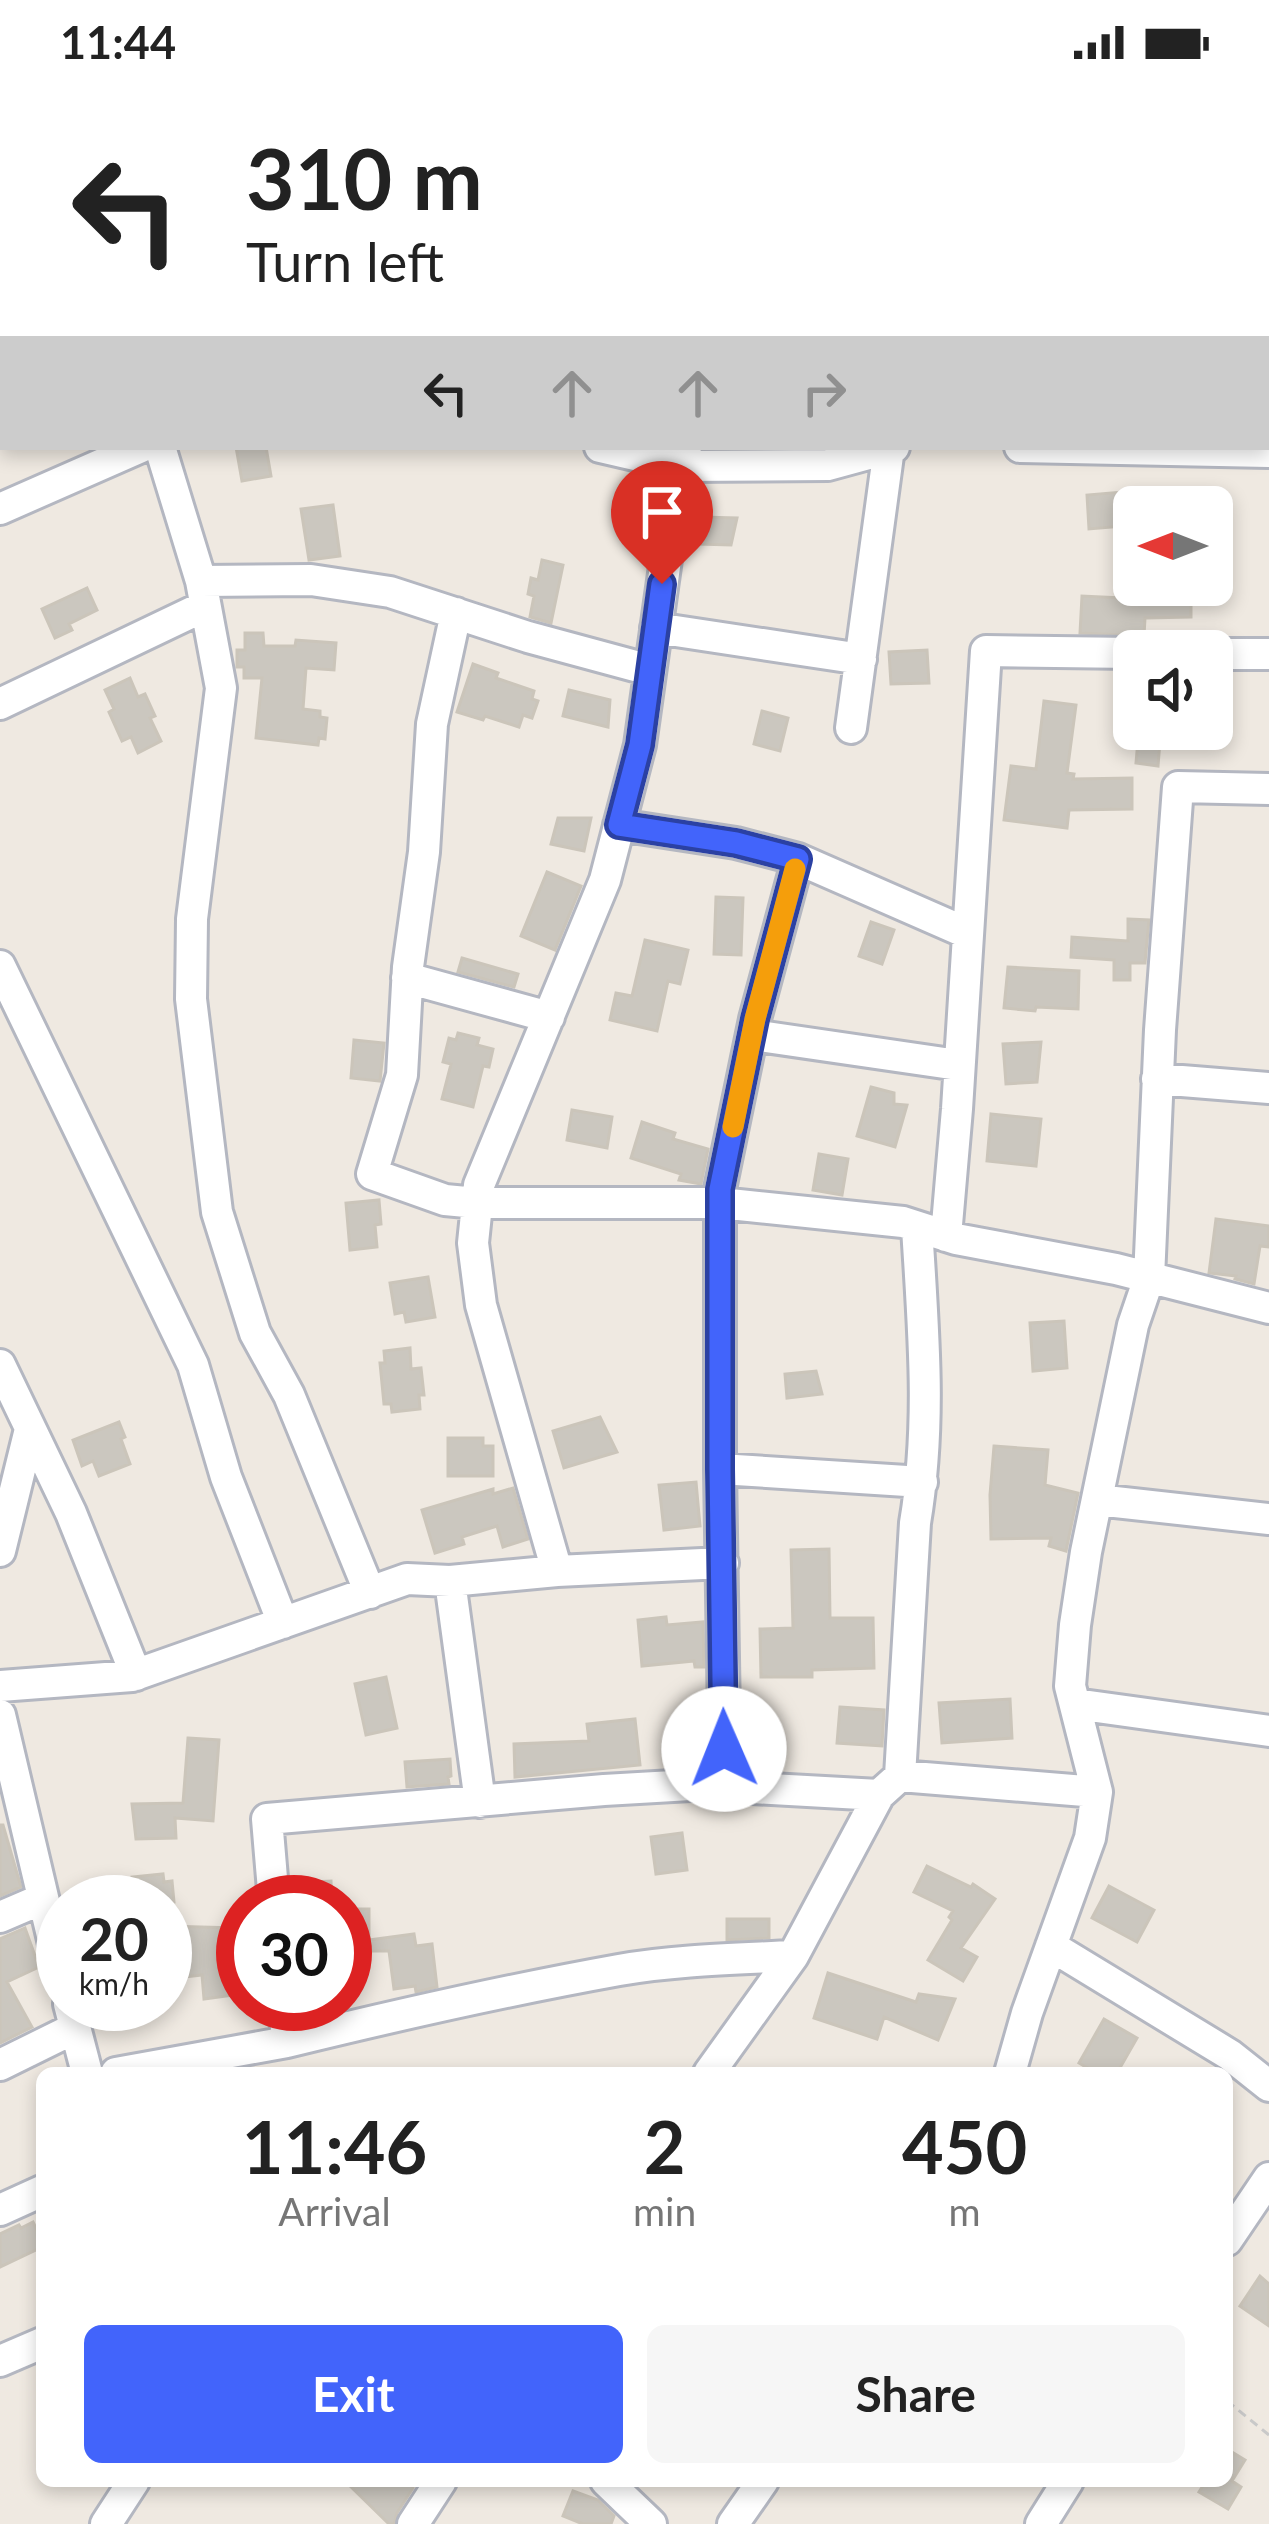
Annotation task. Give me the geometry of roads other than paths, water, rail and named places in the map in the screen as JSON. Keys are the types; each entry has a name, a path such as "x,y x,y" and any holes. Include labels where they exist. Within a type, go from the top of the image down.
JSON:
{"street":[{"path":"0,508 134,450"},
{"path":"161,450 203,594 220,688 192,919 190,999 217,1212 255,1333 289,1396 370,1592"},
{"path":"625,450 828,465 884,450"},
{"path":"851,728 892,450"},
{"path":"1169,450 1269,452"},
{"path":"556,1571 481,1305 473,1243 479,1184 605,880 640,745 684,457"},
{"path":"0,704 203,594 311,580 391,592 650,670"},
{"path":"456,613 432,724 402,1075 372,1174 445,1200 477,1203 720,1203 903,1222 1117,1268 1269,1308"},
{"path":"656,628 861,659"},
{"path":"714,2067 793,1956 890,1785 922,1482 932,1231 958,1065 986,651 1113,653"},
{"path":"1233,654 1269,654"},
{"path":"1012,2067 1090,1838 1096,1792 1070,1686 1096,1500 1133,1325 1149,1278 1157,1079 1178,787 1269,787"},
{"path":"619,825 736,843 798,859 967,933"},
{"path":"725,1783 720,1189 752,1035 798,859"},
{"path":"0,967 194,1364 226,1477 284,1623"},
{"path":"407,978 548,1017"},
{"path":"752,1035 958,1065"},
{"path":"1157,1079 1269,1088"},
{"path":"0,1365 70,1513 136,1675"},
{"path":"0,1552 30,1429"},
{"path":"720,1469 922,1482"},
{"path":"1096,1500 1269,1519"},
{"path":"0,1686 136,1675 406,1579 450,1581 723,1563"},
{"path":"450,1581 480,1802"},
{"path":"1075,1704 1269,1731"},
{"path":"0,1714 37,1875"},
{"path":"272,1875 267,1819 725,1783 752,1788 890,1785 1096,1792"},
{"path":"0,1917 36,1902"},
{"path":"1051,1946 1230,2055 1269,2086"},
{"path":"149,2067 621,1970 793,1956"},
{"path":"0,2065 50,2031"},
{"path":"76,2031 85,2067"},
{"path":"286,2031 287,2042"},
{"path":"1233,2231 1269,2178"},
{"path":"0,2210 36,2195"},
{"path":"0,2361 36,2346"},
{"path":"106,2524 130,2487"},
{"path":"413,2524 436,2487"},
{"path":"612,2487 652,2524"},
{"path":"733,2524 759,2487"},
{"path":"1041,2524 1064,2487"}]}
